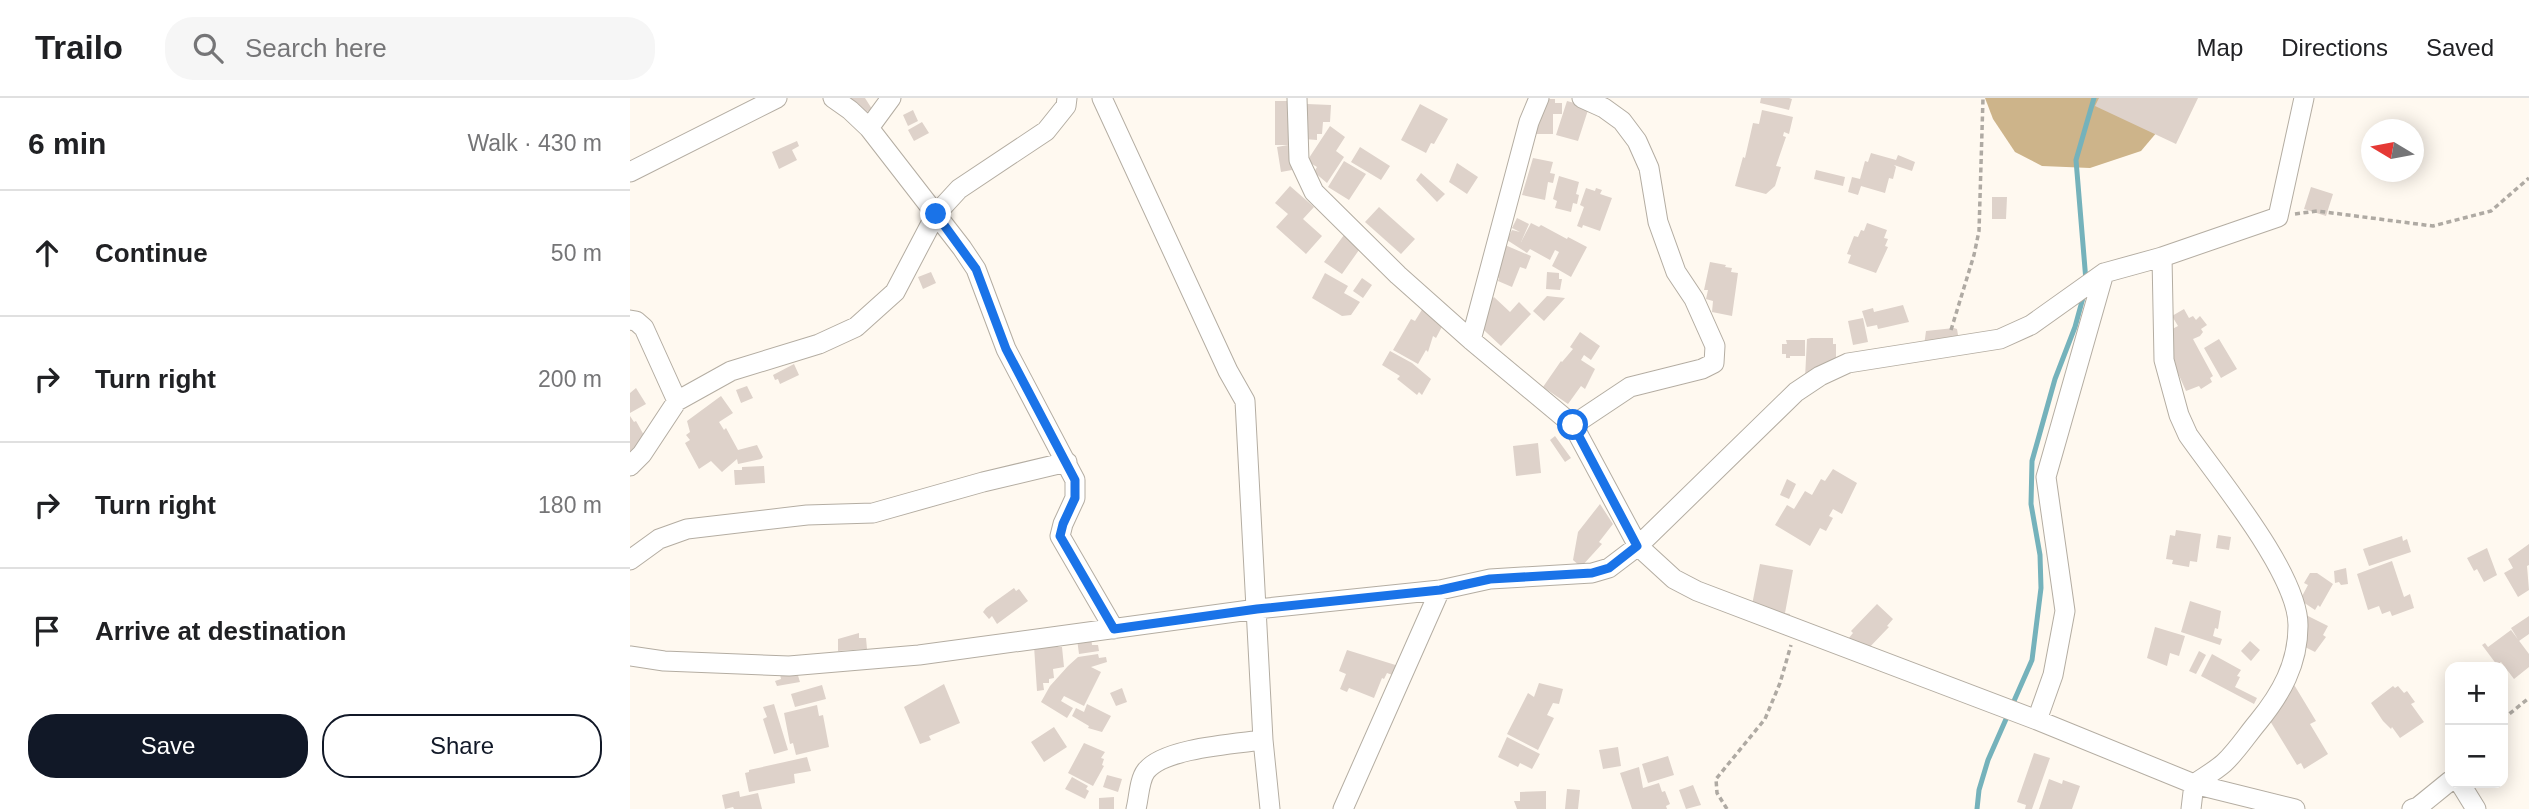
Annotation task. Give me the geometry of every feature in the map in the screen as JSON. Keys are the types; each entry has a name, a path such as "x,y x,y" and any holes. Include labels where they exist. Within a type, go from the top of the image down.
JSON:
{"street":[{"path":"630,173 777,98"},
{"path":"834,98 869,128 976,269 1006,349 1075,480 1075,498 1060,536 1114,629"},
{"path":"869,128 891,98"},
{"path":"630,466 642,454 677,401 731,371 819,344 856,327 895,292 936,214 959,189 1046,131 1066,106 1067,98"},
{"path":"1102,98 1228,371 1245,401 1263,740 1270,809"},
{"path":"1297,98 1300,160 1314,192 1398,275 1573,425 1637,546 1674,579 1796,629 2037,720 2194,785 2295,809"},
{"path":"1471,340 1529,122 1539,98"},
{"path":"1573,425 1630,387 1702,369 1714,363 1715,346 1695,299 1676,272 1658,222 1649,168 1637,141 1622,121 1604,108 1582,98"},
{"path":"630,656 664,661 789,666 919,655 1257,609 1440,590 1490,579 1592,573 1609,568 1637,546 1796,392 1820,376 1848,363 2000,339 2031,325 2104,273 2162,257 2278,217 2304,98"},
{"path":"2162,257 2164,360 2179,415 2188,435 2271,552 2289,590 2298,624 2295,653 2284,686 2275,702 2224,763 2194,785 2191,809"},
{"path":"2037,720 2053,675 2064,611 2046,477 2104,273"},
{"path":"630,320 636,321 644,328 677,401"},
{"path":"630,560 659,539 687,529 807,515 873,513 1067,462"},
{"path":"1343,809 1440,590"},
{"path":"1136,809 1144,773 1155,764 1185,751 1263,740"},
{"path":"2412,809 2445,785"},
{"path":"2463,788 2476,809"}],"path":[{"path":"1945,349 1979,232 1983,98"},
{"path":"2278,217 2317,211 2432,226 2491,211 2529,178"},
{"path":"1727,809 1717,793 1716,779 1765,719 1780,683 1796,629"},
{"path":"2508,715 2529,698"}],"shaded area":[{"path":"1985,98 2167,98 2163,125 2141,151 2090,168 2042,166 2015,152 1993,119"}],"building":[{"path":"826,98 865,98 872,109 867,112 869,116"},
{"path":"1761,98 1792,99 1789,110 1760,103"},
{"path":"2099,98 2198,98 2176,144 2095,106"},
{"path":"1535,99 1555,99 1555,103 1562,103 1562,114 1553,114 1553,134 1533,134"},
{"path":"1275,101 1289,101 1289,145 1275,145"},
{"path":"1567,101 1589,107 1578,141 1556,135"},
{"path":"1307,104 1331,105 1330,122 1323,122 1322,134 1317,134 1317,140 1304,139"},
{"path":"1420,104 1448,119 1426,153 1401,140"},
{"path":"913,110 918,121 908,126 903,115"},
{"path":"1762,110 1793,117 1789,134 1784,132 1783,136 1786,137 1776,166 1781,167 1775,186 1766,194 1735,186 1753,123 1759,124"},
{"path":"922,122 929,133 914,141 908,130"},
{"path":"1330,126 1345,137 1336,151 1344,157 1327,183 1314,172 1317,167 1307,161"},
{"path":"797,141 799,146 792,150 797,160 779,169 772,152"},
{"path":"1288,145 1292,170 1281,172 1277,147"},
{"path":"1360,147 1390,166 1381,180 1351,162"},
{"path":"1871,153 1896,160 1898,155 1915,162 1912,171 1894,165 1896,167 1893,179 1889,178 1885,193 1861,186 1858,195 1848,192 1852,177 1860,179 1865,161 1868,162"},
{"path":"1533,158 1553,162 1550,173 1555,174 1553,183 1548,182 1545,200 1522,195"},
{"path":"1344,161 1366,174 1349,200 1328,187"},
{"path":"1457,163 1478,177 1467,194 1449,182"},
{"path":"1816,170 1845,177 1843,186 1814,179"},
{"path":"1421,173 1445,194 1437,202 1416,180"},
{"path":"1559,176 1579,182 1577,204 1573,203 1571,212 1555,208 1557,201 1553,199"},
{"path":"1290,186 1314,207 1303,219 1322,236 1306,254 1276,227 1288,214 1275,203"},
{"path":"2311,187 2333,194 2326,216 2304,209"},
{"path":"1586,188 1602,190 1600,194 1612,198 1600,231 1583,225 1582,228 1577,226 1584,207 1580,205"},
{"path":"1992,197 2007,197 2006,219 1992,219"},
{"path":"1379,207 1415,239 1401,254 1365,222"},
{"path":"1517,218 1529,224 1521,242 1531,223 1539,227 1541,225 1587,247 1571,277 1552,266 1559,252 1555,250 1550,260 1530,249 1527,253 1507,240 1512,230 1520,232 1512,228"},
{"path":"1867,223 1887,230 1884,238 1888,239 1885,246 1888,247 1876,273 1848,263 1851,255 1847,254 1854,236 1858,237 1861,230 1864,231"},
{"path":"1344,235 1368,257 1359,250 1342,274 1324,262"},
{"path":"1505,245 1531,256 1526,269 1520,267 1512,287 1492,275"},
{"path":"1710,262 1726,265 1725,267 1732,268 1731,272 1738,273 1732,316 1712,312 1713,301 1706,299 1708,290 1704,290"},
{"path":"931,272 936,283 923,289 918,277"},
{"path":"1547,272 1559,273 1559,279 1562,279 1560,290 1546,289"},
{"path":"1325,273 1348,286 1344,293 1360,302 1351,315 1342,316 1312,298"},
{"path":"1362,278 1372,285 1363,298 1353,291"},
{"path":"1547,296 1565,298 1544,321 1533,311"},
{"path":"1494,297 1510,312 1519,302 1531,314 1501,346 1473,320"},
{"path":"1426,303 1446,319 1436,338 1433,336 1428,352 1426,350 1418,364 1393,350 1411,319 1415,321"},
{"path":"1903,305 1909,322 1878,329 1877,325 1867,327 1862,311 1873,308 1874,312"},
{"path":"2184,309 2189,318 2193,316 2196,320 2200,316 2207,325 2201,329 2203,332 2200,336 2193,339 2213,376 2210,378 2212,382 2201,389 2199,386 2186,391 2161,335 2178,326 2172,316"},
{"path":"1863,318 1868,342 1853,345 1848,321"},
{"path":"1957,329 1959,341 1924,346 1926,331"},
{"path":"1580,332 1600,346 1591,360 1584,355 1581,360 1595,369 1585,389 1581,386 1568,404 1543,387 1573,349 1570,347"},
{"path":"1833,338 1833,344 1836,344 1836,369 1805,378 1807,339"},
{"path":"2219,339 2237,369 2221,378 2204,348"},
{"path":"1786,340 1805,340 1805,356 1786,358 1786,354 1782,354 1782,344 1787,344"},
{"path":"1390,351 1412,363 1431,379 1422,395 1419,392 1417,395 1397,379 1400,376 1382,365"},
{"path":"794,364 799,375 780,384 778,379 775,380 773,375"},
{"path":"747,386 753,398 741,403 736,390"},
{"path":"636,388 646,404 630,413 630,393"},
{"path":"721,396 733,413 719,422 724,430 726,428 738,450 757,445 763,457 738,464 737,459 722,472 711,461 699,469 685,443 690,440 686,435 690,432 687,421"},
{"path":"630,416 636,421 650,446 630,459"},
{"path":"1555,436 1571,458 1565,462 1550,440"},
{"path":"1538,443 1541,473 1516,476 1513,446"},
{"path":"764,466 765,483 735,485 734,470"},
{"path":"1833,469 1857,483 1842,514 1833,509 1829,516 1833,518 1826,531 1820,528 1810,546 1775,525 1787,505 1794,509 1805,491 1812,495 1821,479 1825,481"},
{"path":"1787,479 1796,484 1789,499 1780,495"},
{"path":"1600,504 1613,524 1599,542 1602,544 1581,567 1573,560 1578,532"},
{"path":"2176,530 2201,534 2197,562 2190,561 2189,567 2172,564 2173,560 2166,559 2170,535 2175,536"},
{"path":"2218,535 2231,537 2229,550 2216,548"},
{"path":"2402,536 2403,541 2407,539 2411,552 2369,566 2363,549"},
{"path":"2529,544 2529,590 2518,597 2504,573 2513,568 2508,559"},
{"path":"2487,548 2497,575 2484,582 2467,558"},
{"path":"2392,561 2404,597 2410,594 2414,608 2392,616 2390,611 2382,614 2379,606 2368,610 2357,574"},
{"path":"1760,564 1793,570 1785,613 1790,614 1787,628 1752,605"},
{"path":"2346,568 2348,584 2335,583 2334,571"},
{"path":"2310,573 2317,573 2333,584 2320,607 2318,605 2315,610 2300,600 2308,585 2304,583"},
{"path":"1014,588 1016,591 1019,589 1028,601 997,624 992,616 989,619 983,612 986,608"},
{"path":"2190,601 2221,611 2218,629 2215,628 2213,636 2222,639 2220,645 2181,632"},
{"path":"1877,604 1893,619 1887,626 1889,627 1865,652 1848,639 1853,633 1851,631"},
{"path":"2304,614 2328,626 2323,635 2326,637 2315,652 2293,641"},
{"path":"2529,616 2529,634 2519,641 2511,628"},
{"path":"2155,627 2185,636 2179,656 2170,653 2167,666 2147,658"},
{"path":"2511,630 2529,654 2529,667 2514,679 2508,671 2508,662 2495,662 2482,645 2485,643 2488,647"},
{"path":"859,633 859,638 866,638 867,649 838,651 838,639"},
{"path":"1091,637 1092,645 1098,645 1099,651 1079,654 1077,639"},
{"path":"2250,641 2260,650 2251,661 2241,651"},
{"path":"1058,644 1058,647 1062,647 1064,667 1053,669 1054,678 1049,679 1049,683 1043,683 1044,690 1037,691 1034,646"},
{"path":"1347,650 1402,667 1398,677 1387,673 1384,679 1382,678 1374,698 1349,688 1347,692 1340,689 1346,674 1339,671"},
{"path":"2199,651 2206,655 2196,674 2189,671"},
{"path":"1098,654 1099,658 1106,657 1107,662 1091,667 1101,672 1084,706 1064,696 1061,701 1073,708 1067,718 1041,702 1050,686 1078,657"},
{"path":"2212,654 2241,670 2235,687 2257,698 2254,704 2201,676"},
{"path":"796,669 800,682 777,686 775,681 781,679 780,674"},
{"path":"2290,678 2316,721 2310,724 2328,754 2304,769 2301,763 2297,765 2267,716"},
{"path":"1539,683 1563,689 1559,704 1553,703 1547,715 1554,718 1538,750 1507,734 1528,693 1534,697"},
{"path":"944,684 960,723 929,736 931,740 920,744 904,707"},
{"path":"822,685 826,699 795,707 791,694"},
{"path":"2393,686 2398,686 2404,693 2407,691 2415,702 2411,704 2424,722 2400,738 2392,727 2391,729 2383,721 2371,703"},
{"path":"1122,688 1127,702 1116,706 1110,693"},
{"path":"774,704 788,750 774,754 763,719 767,717 763,707"},
{"path":"1087,704 1111,716 1102,732 1088,728 1089,726 1072,716 1076,708 1084,712"},
{"path":"817,705 819,716 823,715 829,747 796,755 793,743 790,744 784,713"},
{"path":"1054,727 1067,747 1044,762 1031,742"},
{"path":"1507,737 1540,754 1532,769 1520,763 1518,767 1498,757"},
{"path":"1084,743 1105,752 1101,758 1104,759 1104,766 1093,786 1068,773"},
{"path":"1618,747 1621,766 1603,769 1599,750"},
{"path":"2034,753 2050,758 2032,809 2025,809 2026,805 2017,802"},
{"path":"1668,756 1674,775 1648,783 1642,764"},
{"path":"807,757 811,771 794,774 795,783 749,792 745,773 749,770"},
{"path":"1639,767 1643,788 1659,783 1662,792 1665,791 1670,804 1666,806 1667,809 1632,809 1620,773"},
{"path":"1107,775 1122,779 1118,792 1103,787"},
{"path":"1072,777 1088,786 1085,799 1065,789"},
{"path":"2049,779 2062,784 2063,780 2080,786 2072,809 2039,809"},
{"path":"1693,785 1701,805 1686,809 1679,790"},
{"path":"1567,789 1580,790 1578,809 1565,809"},
{"path":"739,791 740,797 758,793 762,809 725,809 722,795"},
{"path":"1546,791 1546,809 1517,809 1514,801 1520,801 1520,792"},
{"path":"1114,797 1114,809 1099,809 1099,798"}],"waterway":[{"path":"2086,281 2076,160 2094,98"},
{"path":"1977,809 1979,790 1988,760 2032,660 2041,588 2040,555 2031,504 2032,461 2055,379 2075,327 2084,294"}],"route":[{"path":"936,214 976,269 1006,349 1075,480 1075,498 1060,536 1114,629 1257,609 1440,590 1490,579 1592,573 1609,568 1637,546 1573,425"}]}
